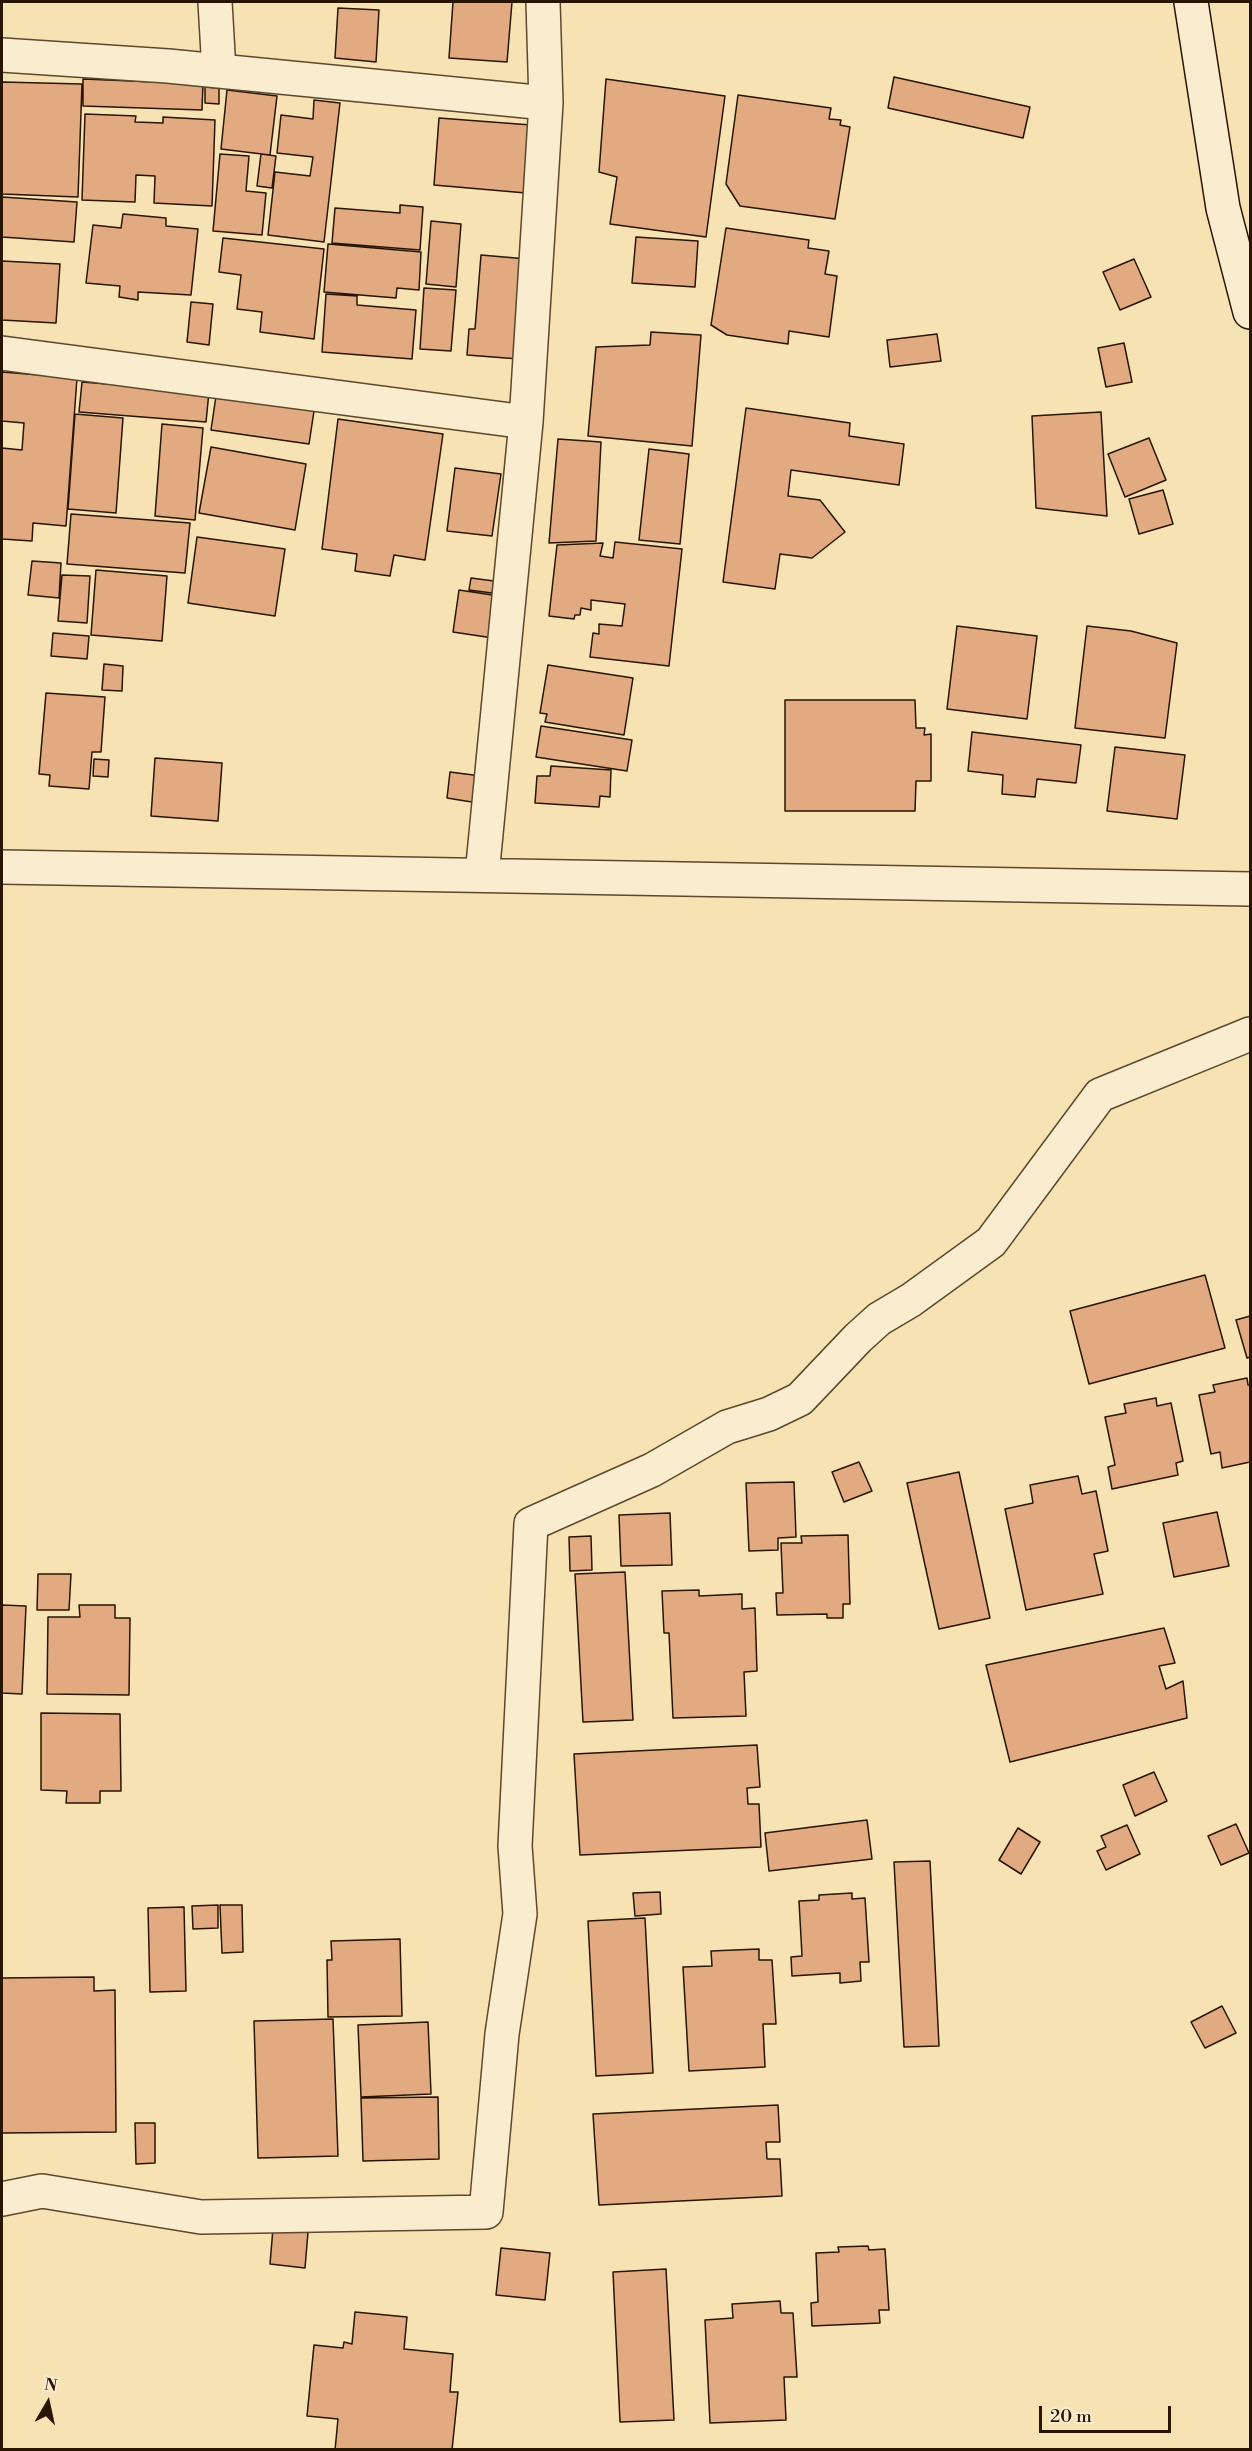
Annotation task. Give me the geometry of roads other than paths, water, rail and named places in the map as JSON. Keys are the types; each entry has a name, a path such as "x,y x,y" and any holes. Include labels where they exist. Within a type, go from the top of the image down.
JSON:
{"street":[{"path":"215,2 219,72"},
{"path":"482,875 526,422 546,103 543,2"},
{"path":"1191,2 1223,208 1251,312"},
{"path":"2,55 219,72 546,103"},
{"path":"2,353 526,422"},
{"path":"2,867 1251,889"},
{"path":"2,2199 42,2191 201,2217 486,2212 502,2034 520,1914 515,1846 531,1524 652,1470 727,1427 769,1414 800,1398 879,1319 911,1300 991,1242 1100,1095 1251,1034"}]}
